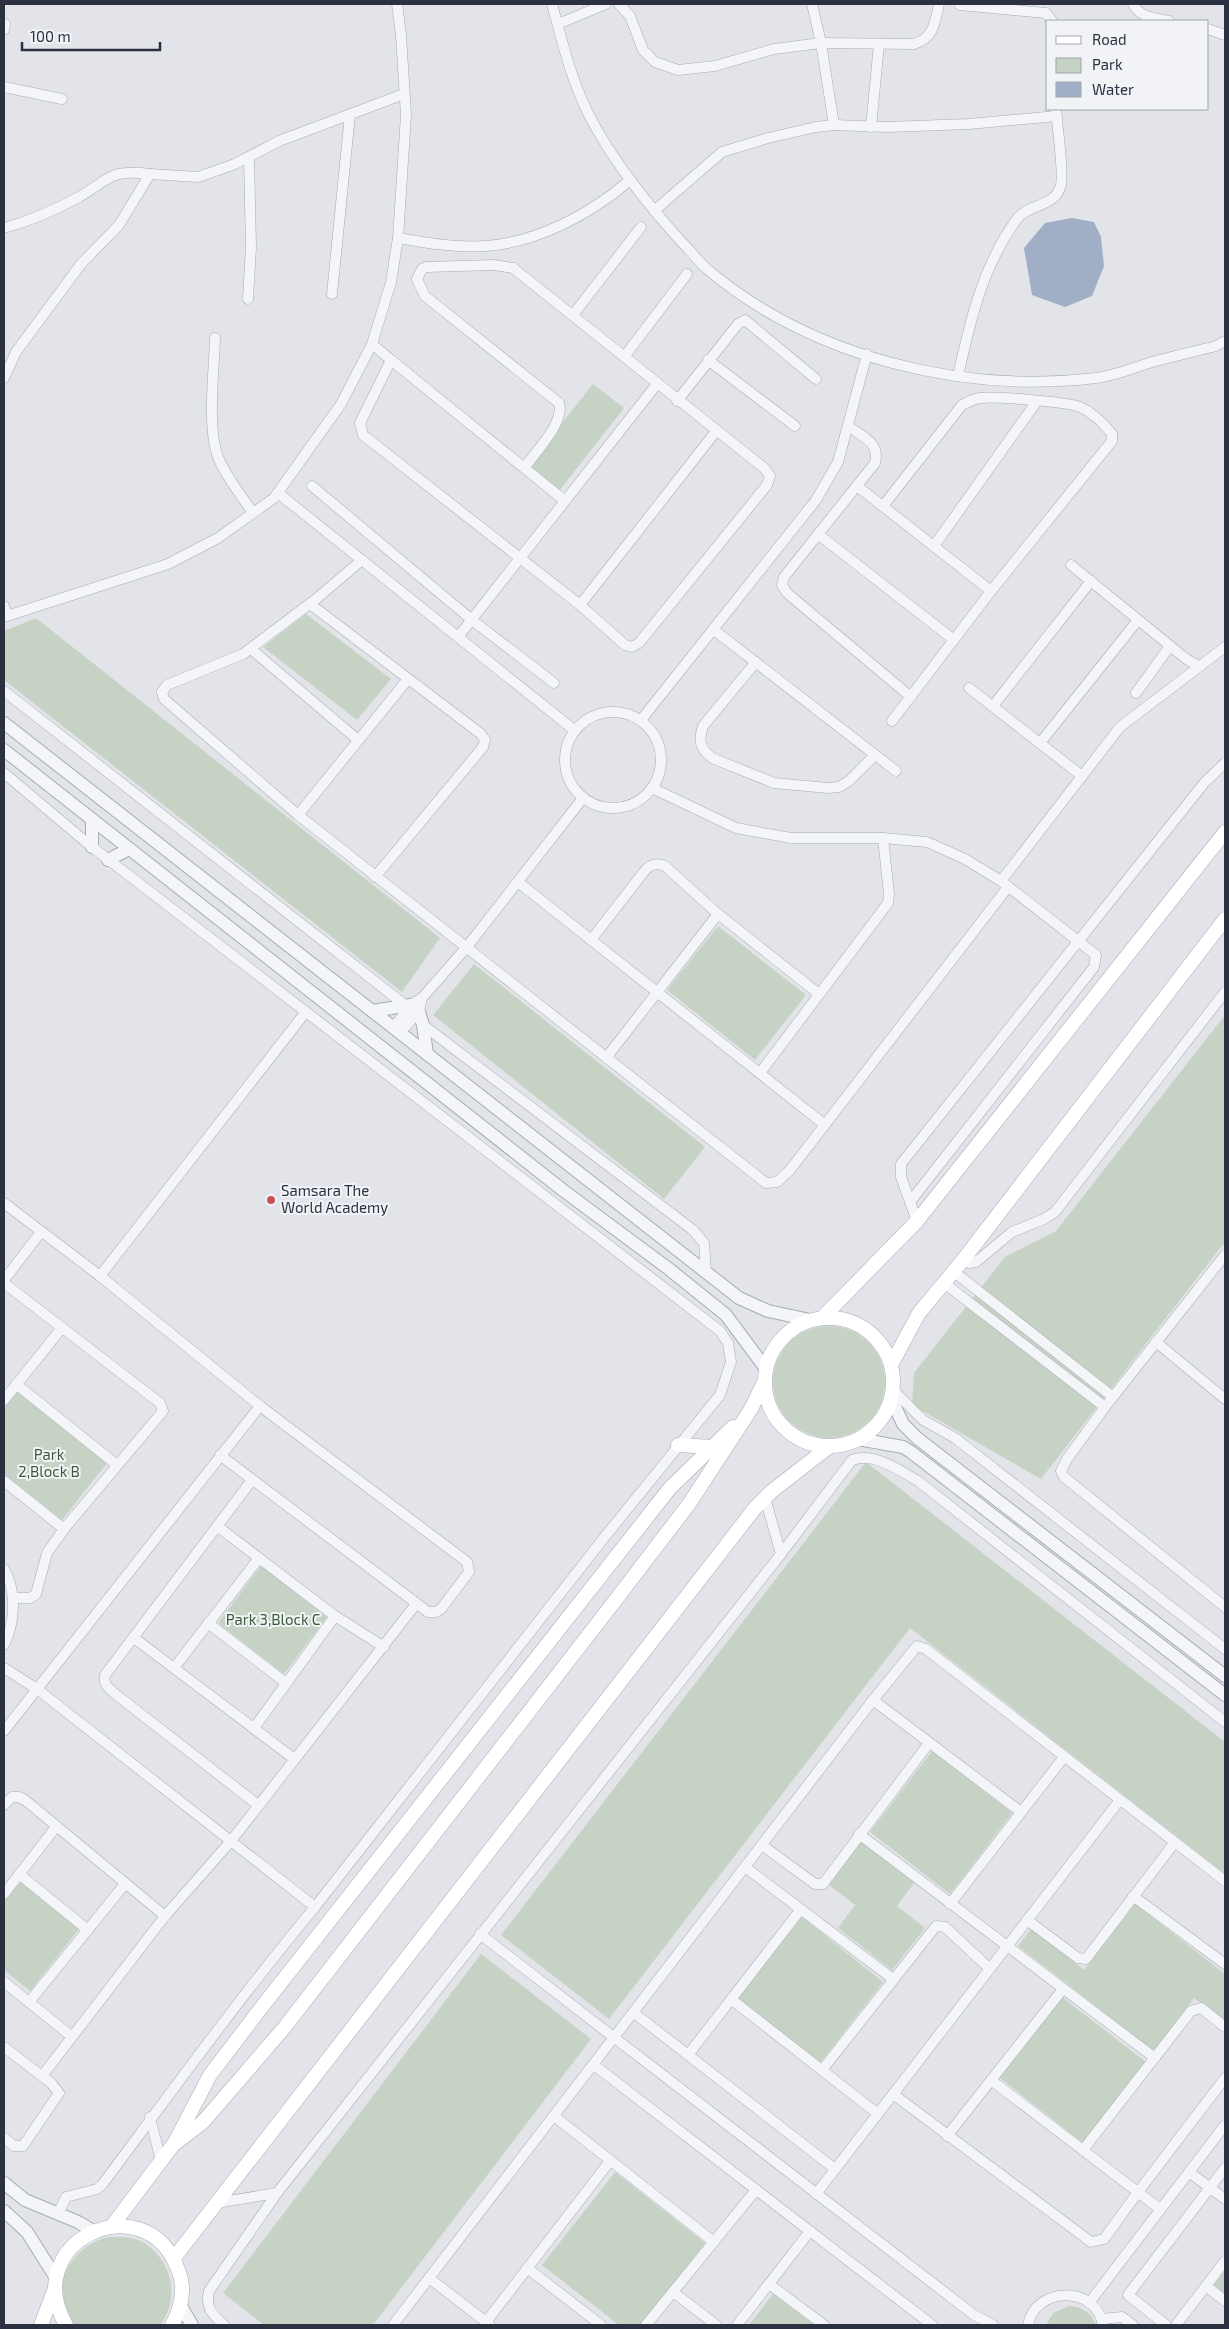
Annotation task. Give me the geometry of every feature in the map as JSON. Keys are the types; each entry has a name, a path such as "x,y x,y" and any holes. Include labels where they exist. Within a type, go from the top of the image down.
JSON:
{"main road":[{"path":"174,2145 203,2122 284,2028 689,1504 751,1409 766,1375 775,1346 797,1326 816,1319 918,1221 1225,832"},
{"path":"891,1365 919,1313 963,1260 1225,918"},
{"path":"766,1375 768,1402 784,1427 798,1438 817,1445 830,1446 858,1439 881,1419 892,1394 891,1365 885,1350 868,1332 854,1323 816,1319"},
{"path":"112,2226 174,2145 210,2075 670,1488 751,1409"},
{"path":"678,1445 712,1447"},
{"path":"174,2258 765,1498 830,1446"},
{"path":"41,2325 65,2255 72,2246 93,2232 112,2226 144,2231 164,2245 174,2258 180,2274 182,2291 180,2306 172,2325"},
{"path":"55,2283 58,2311 66,2325"}],"street":[{"path":"5,613 168,564 218,538 278,493 342,404 372,344 391,282 398,238 405,124 396,4"},
{"path":"552,4 569,66 588,113 630,180 654,211 706,268 762,309 827,341 895,363 958,376 1020,381 1098,378 1216,346 1225,341"},
{"path":"558,24 606,4"},
{"path":"619,4 630,16 643,50 655,62 678,70 716,66 774,49 821,43 914,44 924,41 933,30 939,4"},
{"path":"812,4 821,43 834,125"},
{"path":"1133,4 1136,11 1144,16 1164,20"},
{"path":"960,5 1017,7 1046,13 1051,20"},
{"path":"1209,30 1225,35"},
{"path":"871,127 879,44"},
{"path":"4,87 62,99"},
{"path":"4,228 26,222 80,196 106,178 128,172 198,177 249,157 279,140 404,94"},
{"path":"654,211 710,160 727,149 816,127 834,125 871,127 969,124 1057,112 1062,183 1052,200 1018,217 986,271 969,325 958,376"},
{"path":"332,294 350,114"},
{"path":"248,299 251,247 249,157"},
{"path":"4,378 16,352 36,323 81,264 119,225 150,174"},
{"path":"398,238 437,245 486,246 516,240 550,230 590,210 613,195 630,180"},
{"path":"573,315 641,228"},
{"path":"391,360 360,423 363,435 522,558 626,645 632,647 639,643 767,485 770,476 764,468 718,430 678,401 513,268 505,265 426,267 422,269 418,279 425,296 559,403 561,411 558,421 525,467"},
{"path":"624,357 687,274"},
{"path":"678,401 708,360 738,324 745,320 750,321 816,379"},
{"path":"215,338 213,423 218,457 253,513"},
{"path":"372,344 565,501"},
{"path":"641,720 816,500 838,462 867,354"},
{"path":"708,360 795,426"},
{"path":"458,637 657,384"},
{"path":"882,506 962,406 972,400 982,398 1037,401 1080,406 1105,425 1112,434 1112,441 992,591 892,721"},
{"path":"934,546 1037,401"},
{"path":"848,426 875,446 877,454 875,463 784,578 782,585 787,593 911,697"},
{"path":"580,605 718,430"},
{"path":"312,486 472,620 554,683"},
{"path":"857,486 992,591"},
{"path":"278,493 574,730"},
{"path":"819,535 954,640"},
{"path":"362,560 310,604 251,649 167,685 162,692 164,699 298,815 766,1183 772,1184 782,1178 825,1125 1120,727 1225,646"},
{"path":"1071,565 1170,646 1198,666"},
{"path":"992,706 1091,582"},
{"path":"310,604 481,734 485,740 483,747 375,876"},
{"path":"1040,743 1138,620"},
{"path":"714,630 896,771"},
{"path":"1136,693 1170,646"},
{"path":"251,649 358,740"},
{"path":"756,662 702,726 699,739 704,751 708,755 774,784 828,788 838,787 849,781 875,755"},
{"path":"298,815 408,680"},
{"path":"969,688 1082,776"},
{"path":"4,691 414,1005 423,1025 427,1054"},
{"path":"613,711 628,713 641,720 652,731 659,744 661,760 659,775 652,788 641,799 619,807 596,805 583,798 573,787 566,773 564,758 567,744 574,730 585,720 598,713 613,711"},
{"path":"4,723 739,1298 768,1311 816,1319"},
{"path":"4,750 556,1185 683,1280 726,1315 766,1375"},
{"path":"918,1221 901,1177 902,1164 1205,782 1225,763"},
{"path":"4,773 108,860 720,1331 726,1336 731,1351 731,1362 723,1390 315,1907 266,1966 150,2117 102,2185 97,2189 66,2197 58,2214"},
{"path":"652,788 736,828 791,838 883,838 928,842 965,858 1004,884 1096,955 1094,967 910,1202"},
{"path":"397,1030 414,1005 466,948 583,798"},
{"path":"92,819 92,847"},
{"path":"760,1073 889,900 883,838"},
{"path":"108,860 129,850"},
{"path":"592,940 643,873 653,864 665,866 718,914 819,994"},
{"path":"518,882 825,1125"},
{"path":"606,1058 718,914"},
{"path":"963,1260 969,1263 976,1262 1012,1232 1044,1219 1055,1212 1225,992"},
{"path":"372,1012 414,1005"},
{"path":"100,1276 305,1013"},
{"path":"423,1025 694,1230 704,1243 706,1272"},
{"path":"4,1203 100,1276 260,1406 467,1562 469,1572 441,1609 436,1612 428,1612 220,1455"},
{"path":"13,1598 30,1598 36,1594 47,1553 64,1529 164,1411 163,1406 61,1329 4,1282 41,1232"},
{"path":"1225,1255 1105,1407 1062,1466 1062,1475 1225,1607"},
{"path":"953,1271 1113,1397"},
{"path":"660,1286 683,1280"},
{"path":"944,1283 1105,1407"},
{"path":"4,1400 61,1329"},
{"path":"1156,1342 1225,1399"},
{"path":"16,1384 117,1465"},
{"path":"892,1394 924,1420 955,1438 1225,1649"},
{"path":"892,1394 903,1424 917,1438 1225,1676"},
{"path":"4,1731 260,1406"},
{"path":"858,1439 903,1447 911,1452 1225,1695"},
{"path":"224,2325 208,2309 206,2301 209,2291 277,2193 852,1460 865,1458 892,1466 918,1481 1225,1722"},
{"path":"252,1480 105,1675 105,1684 258,1805"},
{"path":"4,1481 64,1529"},
{"path":"765,1498 780,1554"},
{"path":"217,1526 335,1616 384,1647"},
{"path":"174,1668 259,1558"},
{"path":"4,1569 13,1598 10,1632 4,1645"},
{"path":"42,2076 71,2036 166,1916 231,1841 293,1758 384,1647 416,1604"},
{"path":"254,1728 335,1616"},
{"path":"208,1623 286,1683"},
{"path":"134,1638 293,1758"},
{"path":"397,2324 429,2278 873,1700 917,1646 921,1647 1225,1881"},
{"path":"4,1668 37,1689 315,1907"},
{"path":"873,1700 1021,1812"},
{"path":"762,1845 819,1884 826,1881 859,1834 929,1743"},
{"path":"950,1904 1064,1758"},
{"path":"4,1805 12,1797 19,1797 166,1916"},
{"path":"816,2194 1120,1800"},
{"path":"4,1894 56,1827"},
{"path":"859,1834 1155,2058"},
{"path":"1027,1920 1082,1960 1091,1955 1175,1842"},
{"path":"746,1867 893,1979"},
{"path":"19,1874 88,1930"},
{"path":"29,2002 125,1884"},
{"path":"1133,1896 1225,1964"},
{"path":"688,2055 801,1909"},
{"path":"822,2070 932,1928 940,1925 945,1927 990,1969"},
{"path":"480,1934 974,2315 993,2325"},
{"path":"4,1982 71,2036"},
{"path":"947,2136 1062,1989"},
{"path":"731,2000 878,2114"},
{"path":"1083,2150 1191,2011 1201,2008 1225,2027"},
{"path":"634,2013 835,2169"},
{"path":"4,2048 57,2088 58,2097 23,2146 14,2146 4,2138"},
{"path":"594,2065 932,2325"},
{"path":"893,2094 1091,2242 1104,2239 1225,2078"},
{"path":"991,2080 1160,2209"},
{"path":"554,2116 714,2242"},
{"path":"150,2117 161,2161"},
{"path":"1089,2303 1225,2124"},
{"path":"429,2278 488,2324 527,2268 610,2161"},
{"path":"1166,2325 1128,2295 1225,2168"},
{"path":"1189,2172 1225,2200"},
{"path":"4,2183 25,2200 93,2232"},
{"path":"646,2325 756,2190"},
{"path":"216,2203 277,2193"},
{"path":"4,2211 27,2232 55,2283"},
{"path":"737,2325 810,2231"},
{"path":"1176,2325 1225,2261"},
{"path":"527,2268 601,2325"},
{"path":"769,2284 824,2325"},
{"path":"1206,2286 1225,2301"},
{"path":"673,2292 716,2325"},
{"path":"1028,2325 1037,2306 1051,2297 1065,2294 1081,2297 1089,2303 1102,2322 1122,2317 1134,2325"},
{"path":"180,2306 192,2325"}],"green space":[{"path":"593,384 624,408 559,491 528,466"},
{"path":"306,614 391,679 357,720 263,647"},
{"path":"36,618 440,938 402,992 4,680 4,631"},
{"path":"718,926 806,995 755,1060 667,990"},
{"path":"474,964 705,1147 664,1199 433,1015"},
{"path":"1225,1015 1225,1242 1041,1479 912,1405 914,1373 1005,1257 1056,1231"},
{"path":"829,1326 850,1330 868,1343 881,1361 885,1382 881,1403 868,1421 850,1434 829,1438 808,1434 790,1421 777,1403 773,1382 777,1361 790,1343 808,1330"},
{"name":"Park 2,Block B","path":"16,1391 107,1463 62,1520 4,1474 4,1407"},
{"path":"866,1462 1225,1742 1225,1874 910,1628 609,2019 501,1935"},
{"name":"Park 3,Block C","path":"261,1566 327,1617 284,1674 218,1623"},
{"path":"932,1751 1012,1813 950,1894 870,1832"},
{"path":"861,1842 914,1883 897,1906 925,1928 892,1970 838,1928 855,1905 828,1884"},
{"path":"19,1881 79,1929 30,1991 4,1970 4,1900"},
{"path":"1135,1904 1225,1974 1225,2021 1194,1998 1154,2051 1018,1946 1031,1929 1084,1970"},
{"path":"802,1917 883,1982 819,2064 737,1999"},
{"path":"481,1954 591,2039 373,2325 264,2325 223,2293"},
{"path":"1062,1997 1146,2062 1083,2143 1000,2078"},
{"path":"615,2172 705,2243 641,2325 619,2325 542,2265"},
{"path":"107,2237 127,2237 138,2240 149,2247 165,2266 170,2278 170,2302 167,2314 160,2325 74,2325 66,2312 62,2298 62,2285 72,2260 82,2250"},
{"path":"1225,2270 1225,2294 1214,2285"},
{"path":"773,2294 814,2325 749,2325"},
{"path":"1069,2306 1086,2311 1096,2325 1046,2325 1053,2313"}],"water":[{"path":"1072,218 1094,222 1101,237 1104,266 1092,296 1065,307 1032,295 1024,248 1045,223"}],"place":[{"name":"Samsara The World Academy","path":"271,1200"}]}
